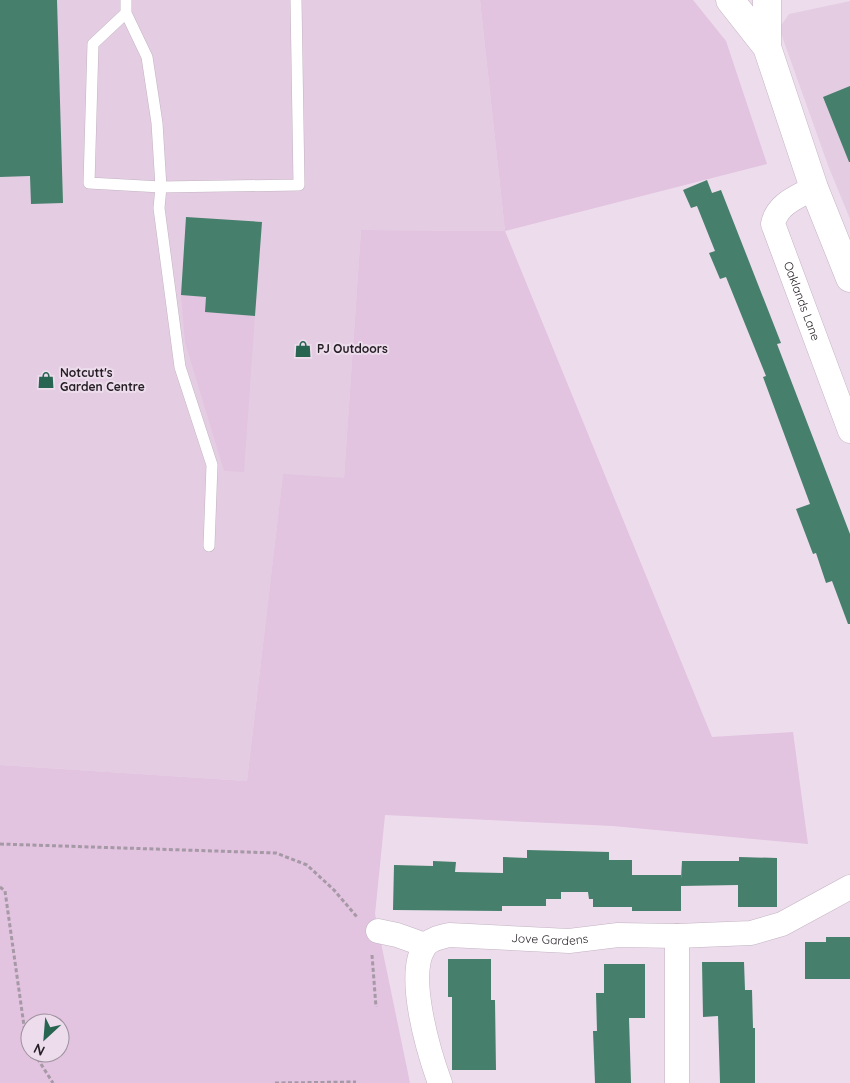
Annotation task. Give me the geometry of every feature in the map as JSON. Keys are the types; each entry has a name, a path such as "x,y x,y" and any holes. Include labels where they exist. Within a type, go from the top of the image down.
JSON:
{"street":[{"path":"730,0 766,47 814,188 850,278"},
{"path":"766,47 767,0"},
{"name":"Oaklands Lane","path":"814,188 787,202 775,216 773,224 850,430"},
{"name":"Jove Gardens","path":"425,945 440,937 449,935 570,941 618,934 677,936 734,934 767,929 790,920 850,887"},
{"path":"374,929 425,945 419,966 418,994 426,1044 440,1083"},
{"path":"677,936 677,1083"}],"lane":[{"path":"126,0 126,13 147,57 157,123 161,187 159,208 180,366 212,465 209,546"},
{"path":"126,13 93,44 89,183 161,187 300,185 296,0"}],"path":[{"path":"0,844 276,852 307,865 334,890 362,923 374,929 376,1007"},
{"path":"0,887 5,891 22,1013"},
{"path":"40,1063 53,1083"},
{"path":"275,1083 356,1082"}],"shaded area":[{"path":"0,0 480,0 505,231 361,230 344,479 283,475 247,781 0,765"},
{"path":"480,0 693,0 726,41 767,164 505,231"},
{"path":"850,1 850,219 829,168 779,28 789,14"},
{"path":"361,230 505,231 712,737 793,732 808,844 613,826 385,815 375,914 410,1083 0,1083 0,765 247,781 283,474 344,478"},
{"path":"181,295 206,297 206,312 255,316 244,472 224,471 185,342"}],"building":[{"path":"0,0 57,0 63,203 31,204 30,176 0,177"},
{"path":"850,86 850,162 849,162 823,97"},
{"path":"707,180 712,193 721,190 781,343 777,344 850,534 850,624 848,624 832,581 826,583 816,553 813,554 796,509 810,504 763,377 766,376 726,277 720,279 709,253 715,251 697,206 691,208 683,190"},
{"path":"186,217 262,222 255,316 205,312 206,297 181,295"},
{"path":"527,850 609,852 609,860 632,860 632,875 681,875 681,879 682,861 739,861 739,857 777,858 777,907 738,907 738,885 681,886 681,911 632,911 632,907 593,907 593,899 589,899 588,892 561,892 561,899 546,899 546,906 502,906 502,911 393,910 394,865 433,866 433,861 456,862 455,872 503,873 503,857 527,858"},
{"path":"826,937 850,937 850,979 805,979 805,942 826,942"},
{"path":"448,959 491,959 491,1000 495,1000 496,1070 452,1070 452,997 448,997"},
{"path":"702,962 744,962 745,990 752,990 753,1028 755,1028 755,1083 720,1083 718,1016 703,1017"},
{"path":"604,964 645,964 645,1018 629,1018 631,1083 595,1083 593,1031 597,1031 596,993 604,993"}],"place":[{"name":"PJ Outdoors","path":"303,349"},
{"name":"Notcutt's Garden Centre","path":"46,380"}]}
